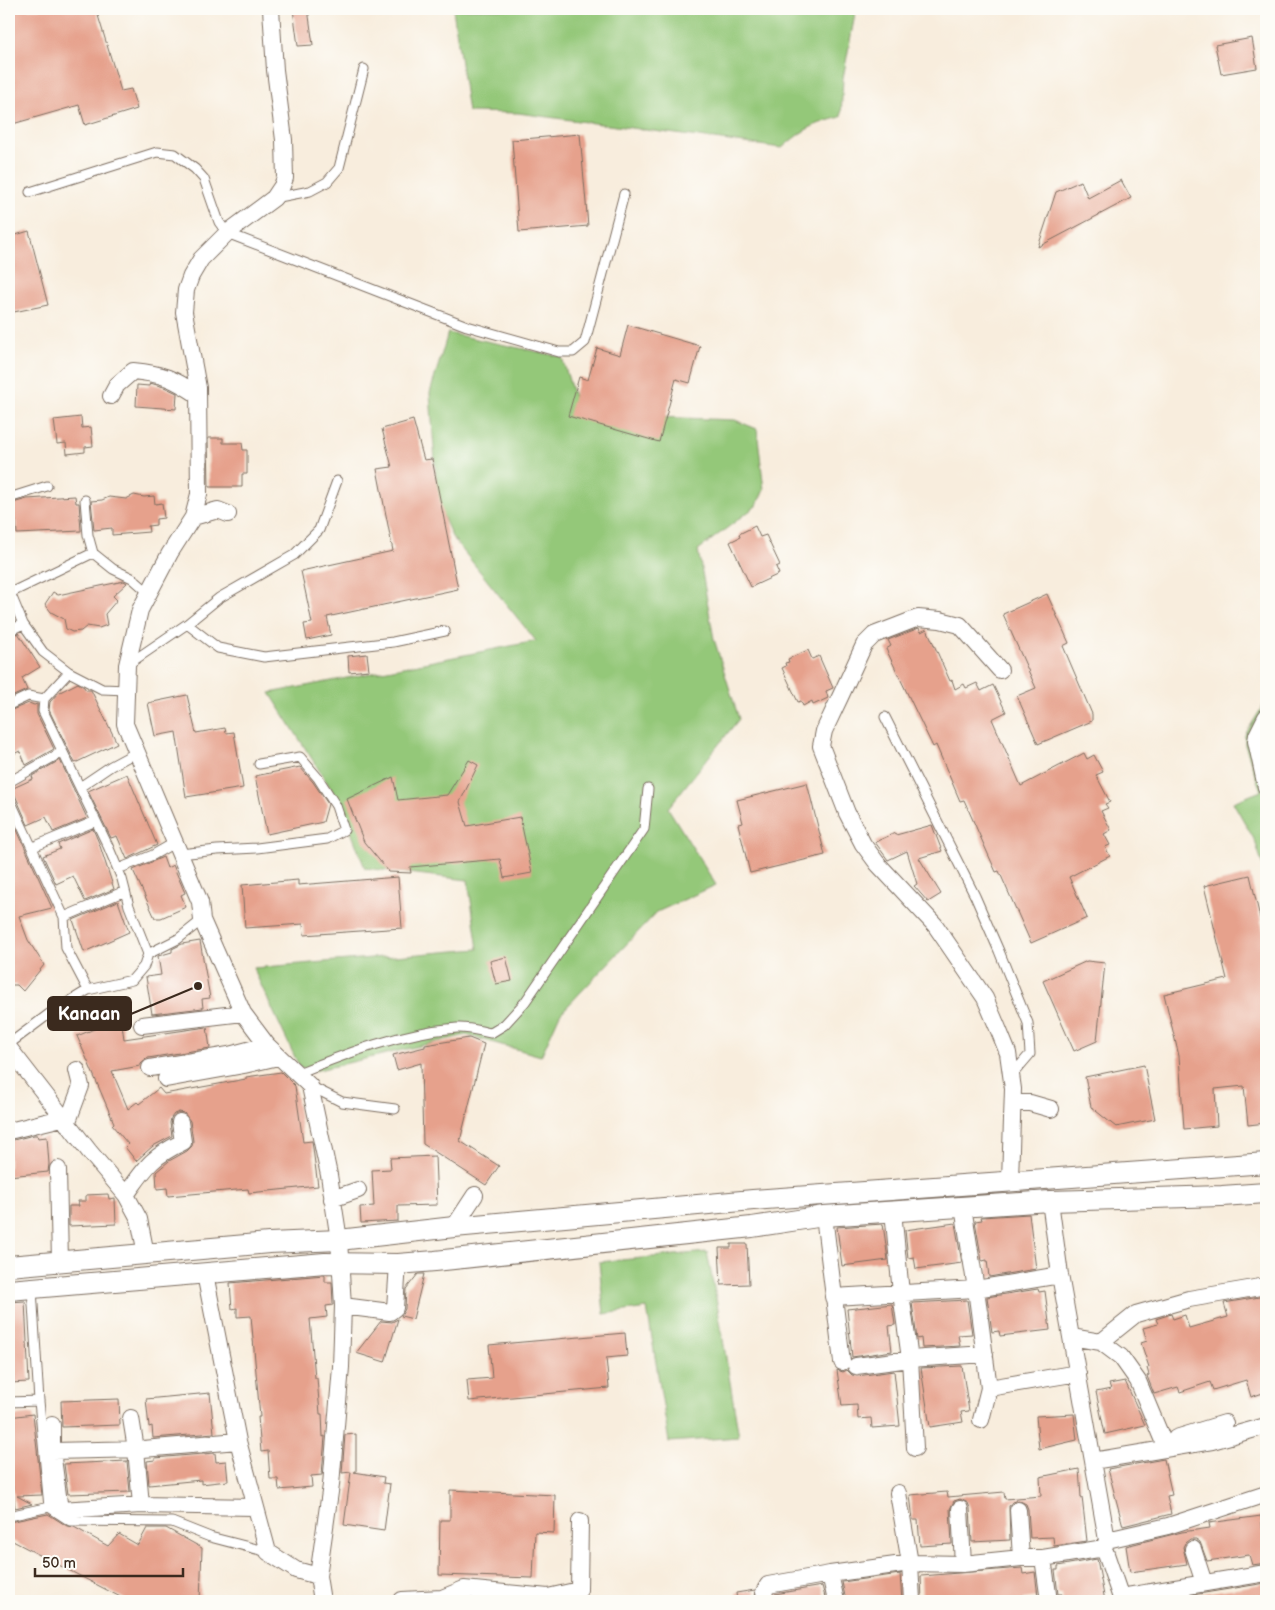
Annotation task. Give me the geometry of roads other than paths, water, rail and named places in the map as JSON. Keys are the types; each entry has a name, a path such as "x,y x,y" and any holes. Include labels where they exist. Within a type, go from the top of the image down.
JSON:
{"street":[{"path":"271,9 275,70 284,140 285,178 274,198 227,234 201,259 191,276 186,290 184,312 198,396 199,494 193,517 170,553 140,610 127,665 125,724 200,902 202,920 242,1013 273,1051 310,1086 323,1140 339,1240 343,1306 341,1367 331,1485 318,1576 322,1601"},
{"path":"111,396 118,385 133,371 158,374 180,383 198,396"},
{"path":"193,517 218,510 228,514"},
{"path":"1000,670 960,625 940,620 918,618 874,635 864,645 824,731 821,746 847,813 863,844 935,925 985,998 1008,1052 1012,1103 1010,1180"},
{"path":"1266,717 1256,735 1266,787"},
{"path":"142,1025 242,1013"},
{"path":"9,1046 64,1121 126,1195 138,1219 146,1254"},
{"path":"150,1068 229,1055 273,1051"},
{"path":"166,1079 244,1065 273,1051"},
{"path":"64,1121 81,1086 77,1070"},
{"path":"1012,1103 1030,1103 1051,1109"},
{"path":"9,1131 64,1121"},
{"path":"126,1195 149,1163 167,1150 184,1142 180,1122"},
{"path":"9,1266 269,1243 339,1240 454,1227 753,1200 1266,1163"},
{"path":"58,1169 60,1262"},
{"path":"332,1199 358,1190"},
{"path":"9,1290 341,1262 398,1264 742,1228 824,1216 1050,1200 1222,1196 1266,1193"},
{"path":"454,1227 475,1195"},
{"path":"1050,1200 1060,1275 1093,1457 1106,1544 1121,1599 1266,1573"},
{"path":"963,1207 989,1388 981,1420"},
{"path":"893,1211 900,1293 910,1360 914,1448"},
{"path":"824,1216 833,1297 849,1364 985,1354"},
{"path":"343,1306 390,1312 395,1308 398,1264"},
{"path":"205,1274 238,1441 254,1507 268,1552 296,1570 318,1576"},
{"path":"833,1297 976,1289 1060,1275"},
{"path":"1102,1342 1136,1314 1188,1299 1266,1286"},
{"path":"1071,1337 1102,1342 1121,1357 1138,1381 1163,1441"},
{"path":"989,1388 1078,1373"},
{"path":"131,1418 136,1448 141,1505"},
{"path":"1093,1457 1136,1448 1225,1423"},
{"path":"52,1425 52,1451 60,1510 141,1505 254,1507"},
{"path":"1093,1457 1212,1442 1266,1426"},
{"path":"52,1451 136,1448 238,1441"},
{"path":"898,1493 910,1563 912,1601"},
{"path":"766,1601 764,1592 768,1585 830,1574 910,1563 964,1564 1021,1558 1043,1558 1106,1544 1266,1494"},
{"path":"960,1509 964,1564"},
{"path":"1018,1510 1021,1558"},
{"path":"402,1601 442,1598 464,1589 548,1597 579,1590 580,1521"},
{"path":"1193,1549 1204,1583"},
{"path":"1043,1558 1049,1601"},
{"path":"830,1574 836,1601"}],"lane":[{"path":"274,198 310,191 326,182 339,168 364,69"},
{"path":"30,192 157,152 175,154 195,169 204,179 220,222 227,234 467,326 559,352 573,352 585,342 624,194"},
{"path":"127,665 187,624 219,598 294,554 319,530 337,481"},
{"path":"9,498 46,486"},
{"path":"85,500 88,535 93,553 114,569 132,578 149,593"},
{"path":"93,553 9,592 23,624 43,652 69,672 102,689 127,690"},
{"path":"9,632 23,624"},
{"path":"187,624 218,648 264,657 393,642 445,631"},
{"path":"9,1046 49,1014 88,990 132,980 144,966 148,954 129,906 118,869 43,711 44,699 69,672"},
{"path":"9,704 28,696 44,699"},
{"path":"885,717 974,896 999,950 1028,1023 1030,1054 1011,1075"},
{"path":"9,782 62,752"},
{"path":"80,788 111,766 137,752"},
{"path":"118,869 177,848 217,850 257,848 327,839 344,830 336,806 318,778 300,757 259,764"},
{"path":"298,1074 360,1050 405,1036 458,1028 491,1033 504,1025 525,1002 644,828 648,789"},
{"path":"9,798 64,917 66,948 88,990"},
{"path":"33,848 96,821"},
{"path":"64,917 125,891"},
{"path":"148,954 178,939 202,920"},
{"path":"310,1086 342,1102 394,1108"},
{"path":"32,1289 39,1401 49,1507"},
{"path":"9,1402 39,1401"},
{"path":"9,1514 49,1507 70,1521 172,1522 210,1537 268,1552"}],"place":[{"name":"Kanaan","path":"198,986"}]}
